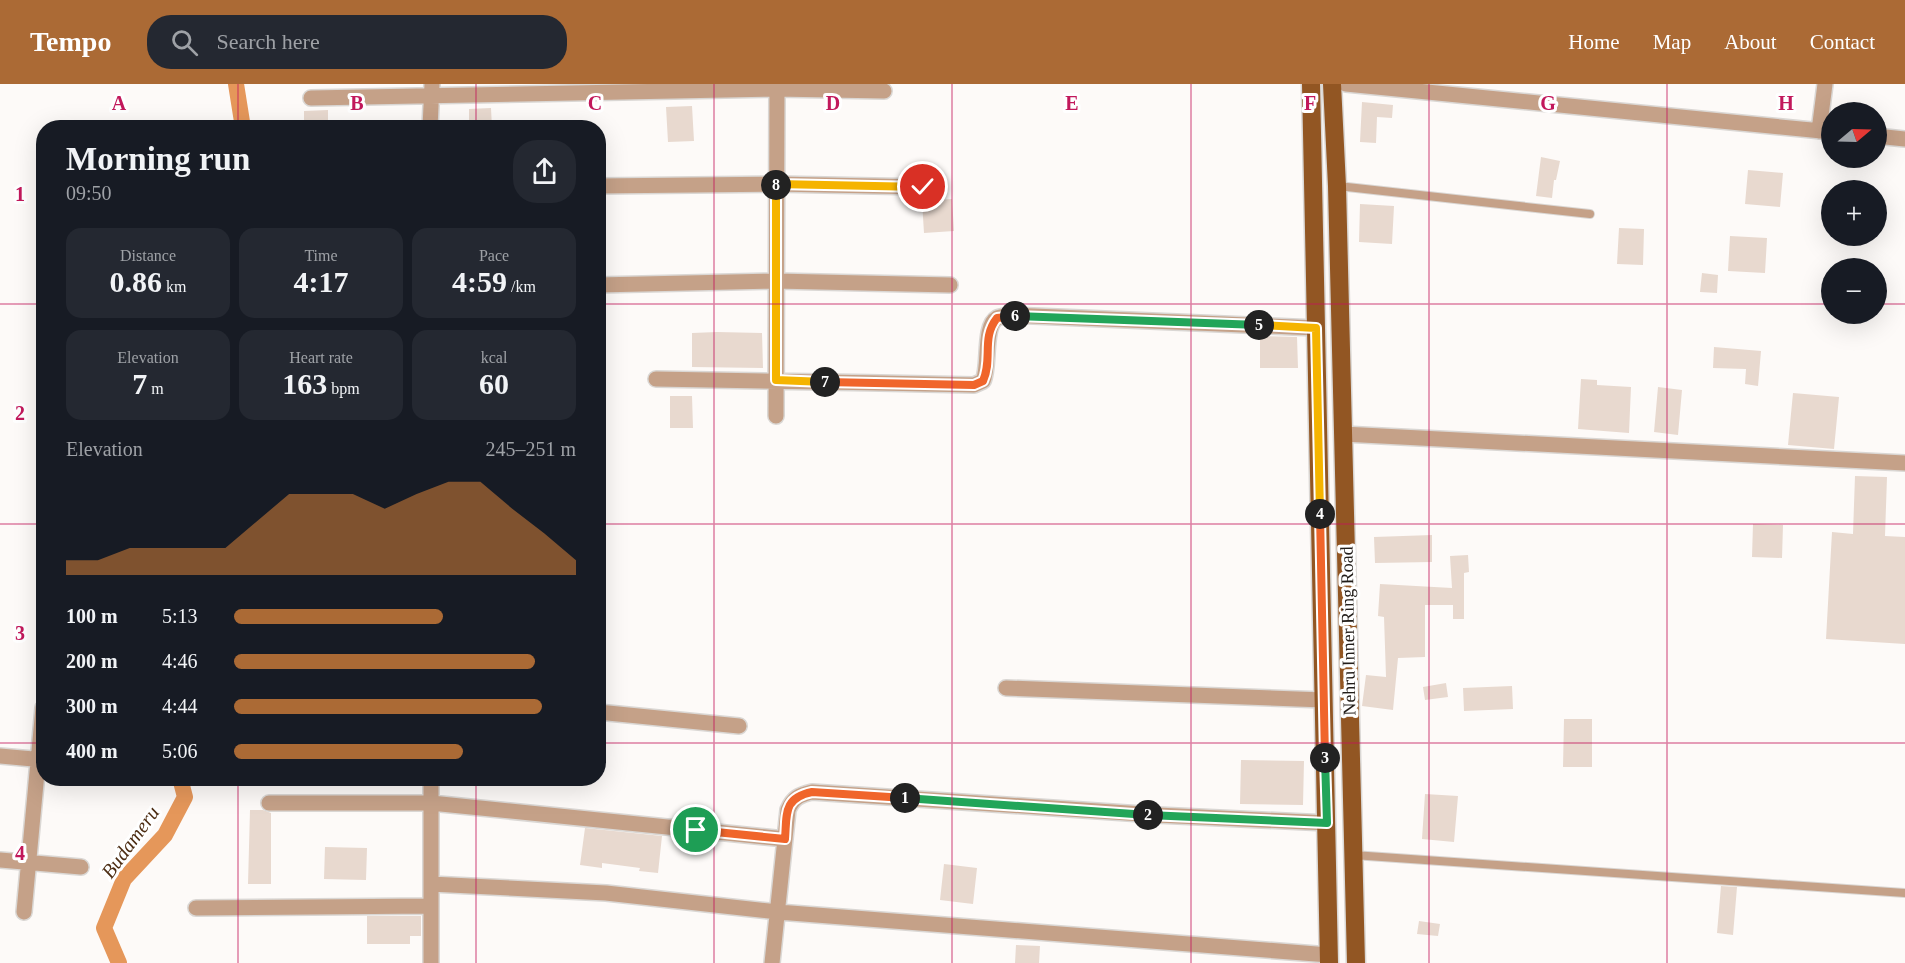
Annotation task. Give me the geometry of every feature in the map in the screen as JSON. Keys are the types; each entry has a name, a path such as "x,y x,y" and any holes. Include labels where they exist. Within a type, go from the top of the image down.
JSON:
{"main road":[{"path":"1311,84 1329,959"},
{"name":"Nehru Inner Ring Road","path":"1332,84 1344,434 1356,963"}],"street":[{"path":"1346,84 1821,131"},
{"path":"1825,84 1825,102"},
{"path":"776,416 777,86"},
{"path":"311,98 432,90 777,86 884,91"},
{"path":"430,120 432,90"},
{"path":"1887,137 1905,139"},
{"path":"606,186 776,184 923,187"},
{"path":"606,285 776,281 950,285"},
{"path":"656,379 974,385 983,381 987,373 989,327 997,318 1012,315 1316,328"},
{"path":"1344,434 1905,463"},
{"path":"1006,688 1324,700"},
{"path":"606,713 739,726"},
{"path":"0,756 36,760"},
{"path":"24,912 38,786"},
{"path":"431,786 432,963"},
{"path":"772,963 788,810 793,800 800,795 812,792 1157,815 1327,823"},
{"path":"269,803 431,803 785,839"},
{"path":"0,860 81,867"},
{"path":"431,885 606,893 778,912 1329,959"},
{"path":"196,908 431,906"}],"lane":[{"path":"1337,186 1590,214"},
{"path":"1353,855 1905,893"}],"building":[{"path":"1362,102 1393,105 1392,118 1377,117 1376,143 1360,142"},
{"path":"692,106 694,141 668,142 666,107"},
{"path":"491,108 492,120 469,120 469,109"},
{"path":"328,110 328,120 304,120 304,111"},
{"path":"1541,157 1560,161 1556,180 1554,180 1552,198 1536,196"},
{"path":"1748,170 1783,173 1780,207 1745,204"},
{"path":"952,199 954,231 924,233 922,201"},
{"path":"1360,204 1394,206 1392,244 1359,242"},
{"path":"1619,228 1644,229 1643,265 1617,264"},
{"path":"1730,236 1767,238 1765,273 1728,271"},
{"path":"1702,273 1718,275 1717,293 1700,292"},
{"path":"692,333 762,333 763,368 692,367"},
{"path":"1260,336 1297,337 1298,368 1260,368"},
{"path":"1714,347 1761,351 1758,386 1745,384 1746,369 1713,368"},
{"path":"1581,379 1597,380 1597,385 1631,387 1629,433 1578,429"},
{"path":"1658,387 1682,390 1678,435 1654,432"},
{"path":"1793,393 1839,397 1834,449 1788,445"},
{"path":"670,396 692,396 693,428 670,428"},
{"path":"1855,476 1887,477 1885,536 1905,537 1905,644 1826,639 1832,532 1853,534"},
{"path":"1753,524 1783,525 1782,558 1752,557"},
{"path":"1432,535 1432,562 1375,563 1374,537"},
{"path":"1468,555 1469,572 1464,573 1464,619 1453,619 1453,605 1425,605 1425,657 1398,658 1393,710 1362,706 1366,675 1386,677 1384,617 1378,616 1380,584 1452,588 1450,556"},
{"path":"1446,683 1448,697 1425,700 1423,687"},
{"path":"1512,686 1513,709 1464,711 1463,688"},
{"path":"1564,719 1592,719 1592,767 1563,767"},
{"path":"1241,760 1304,761 1303,805 1240,804"},
{"path":"1425,794 1458,796 1454,842 1422,839"},
{"path":"250,810 263,810 271,813 271,884 248,884"},
{"path":"585,828 662,836 658,873 602,863 602,868 580,865"},
{"path":"325,847 367,848 366,880 324,879"},
{"path":"944,864 977,868 973,904 940,900"},
{"path":"1721,886 1737,887 1733,935 1717,933"},
{"path":"367,916 421,916 421,936 410,936 410,944 367,944"},
{"path":"1419,921 1440,924 1438,936 1417,934"},
{"path":"1016,945 1040,946 1039,963 1015,963"}],"waterway":[{"name":"Budameru","path":"236,84 242,120"},
{"name":"Budameru","path":"119,963 104,928 124,879 165,835 185,797 182,786"}],"route":[{"path":"696,830 785,839 788,810 793,800 800,795 812,792 1157,815 1327,823 1316,328 1012,315 997,318 989,327 987,373 983,381 974,385 776,380 776,184 923,187"}]}
